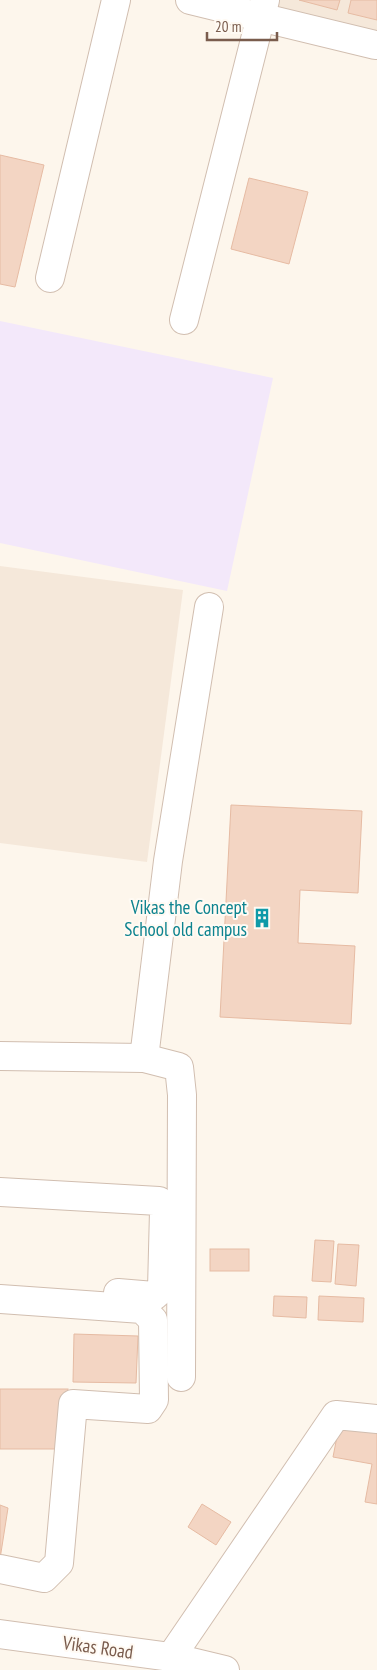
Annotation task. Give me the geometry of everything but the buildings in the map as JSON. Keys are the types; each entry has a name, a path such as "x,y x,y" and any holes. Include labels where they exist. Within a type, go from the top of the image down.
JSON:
{"street":[{"path":"50,278 116,0"},
{"path":"190,0 263,9 375,46"},
{"path":"184,320 263,9"},
{"path":"144,1058 168,861 209,606"},
{"path":"0,1056 144,1058 179,1067 182,1095 181,1377"},
{"path":"0,1192 159,1201 164,1211 162,1290 154,1296 0,1282"},
{"path":"0,1299 142,1309 153,1320 154,1400 148,1409 73,1404 59,1563 44,1578 0,1570"},
{"path":"171,1657 336,1415 377,1419"},
{"name":"Vikas Road","path":"0,1634 171,1657 225,1670"}],"shaded area":[{"path":"194,0 377,0 377,36"},
{"path":"0,321 273,378 227,591 0,543"},
{"path":"0,566 183,590 147,862 0,843"}],"place":[{"name":"Vikas the Concept School old campus","path":"262,918"}]}
